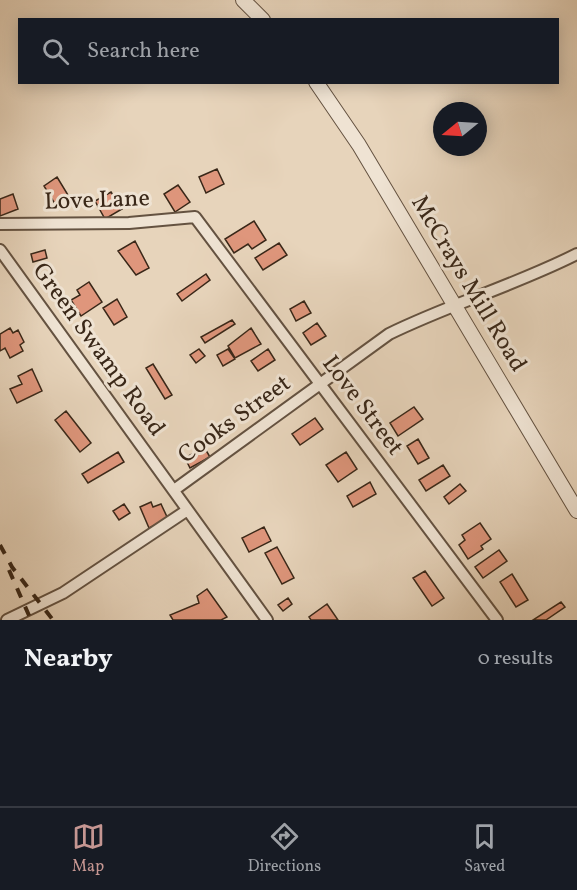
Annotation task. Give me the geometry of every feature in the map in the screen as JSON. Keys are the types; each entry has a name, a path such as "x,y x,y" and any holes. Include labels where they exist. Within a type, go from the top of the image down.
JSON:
{"street":[{"path":"243,0 261,18"},
{"name":"McCrays Mill Road","path":"317,84 359,145 577,511"},
{"name":"Love Lane","path":"0,224 129,223 195,217"},
{"name":"Love Street","path":"195,217 497,620"},
{"name":"Green Swamp Road","path":"0,250 267,620"},
{"name":"Cooks Street","path":"174,490 389,334 534,276 577,254"},
{"path":"7,620 63,593 186,510"}],"building":[{"path":"217,169 224,184 206,193 199,177"},
{"path":"57,177 68,195 55,204 44,186"},
{"path":"178,185 190,202 175,212 164,194"},
{"path":"111,192 122,209 105,219 95,201"},
{"path":"13,194 18,209 0,216 0,199"},
{"path":"254,221 266,240 252,249 248,244 234,253 225,239"},
{"path":"135,241 149,268 136,275 118,251"},
{"path":"279,243 287,255 263,270 255,258"},
{"path":"45,250 47,258 33,262 31,254"},
{"path":"206,274 210,280 182,301 177,294"},
{"path":"89,282 102,302 81,316 71,300 80,295 77,290"},
{"path":"117,299 127,317 114,325 103,308"},
{"path":"304,301 311,313 296,321 290,309"},
{"path":"232,320 235,324 205,343 201,337"},
{"path":"317,323 326,336 311,345 303,333"},
{"path":"10,328 13,333 18,330 24,342 20,345 23,351 10,358 5,348 0,351 0,334"},
{"path":"251,328 261,344 235,358 228,346"},
{"path":"199,349 205,356 196,363 190,355"},
{"path":"228,349 235,359 223,366 217,355"},
{"path":"268,349 275,360 258,371 251,361"},
{"path":"153,364 172,395 165,399 146,368"},
{"path":"32,369 42,391 17,403 10,389 22,384 18,376"},
{"path":"414,407 423,419 398,436 390,423"},
{"path":"66,411 91,443 80,452 55,420"},
{"path":"315,418 323,429 300,445 292,434"},
{"path":"418,439 429,458 418,464 407,446"},
{"path":"204,447 210,457 190,468 185,458"},
{"path":"118,452 124,462 88,483 82,474"},
{"path":"346,452 357,469 338,482 326,465"},
{"path":"443,465 450,476 426,491 419,480"},
{"path":"370,482 376,494 353,507 347,496"},
{"path":"460,484 466,491 449,504 444,497"},
{"path":"151,502 153,507 161,504 168,519 149,528 140,507"},
{"path":"124,504 130,513 119,520 113,511"},
{"path":"480,523 491,539 481,546 483,549 468,559 459,545 465,540 462,535"},
{"path":"264,527 271,541 249,552 242,538"},
{"path":"277,547 294,578 282,584 265,553"},
{"path":"499,550 507,561 483,578 475,567"},
{"path":"425,571 444,598 432,606 413,578"},
{"path":"512,574 528,600 516,607 500,582"},
{"path":"207,589 227,617 221,620 173,620 170,615 199,603 197,596"},
{"path":"288,598 292,604 283,611 278,605"},
{"path":"561,602 565,607 546,620 533,620"},
{"path":"327,604 338,620 311,620 309,617"}],"railway":[{"path":"0,545 12,567 53,620"},
{"path":"9,570 31,620"}]}
